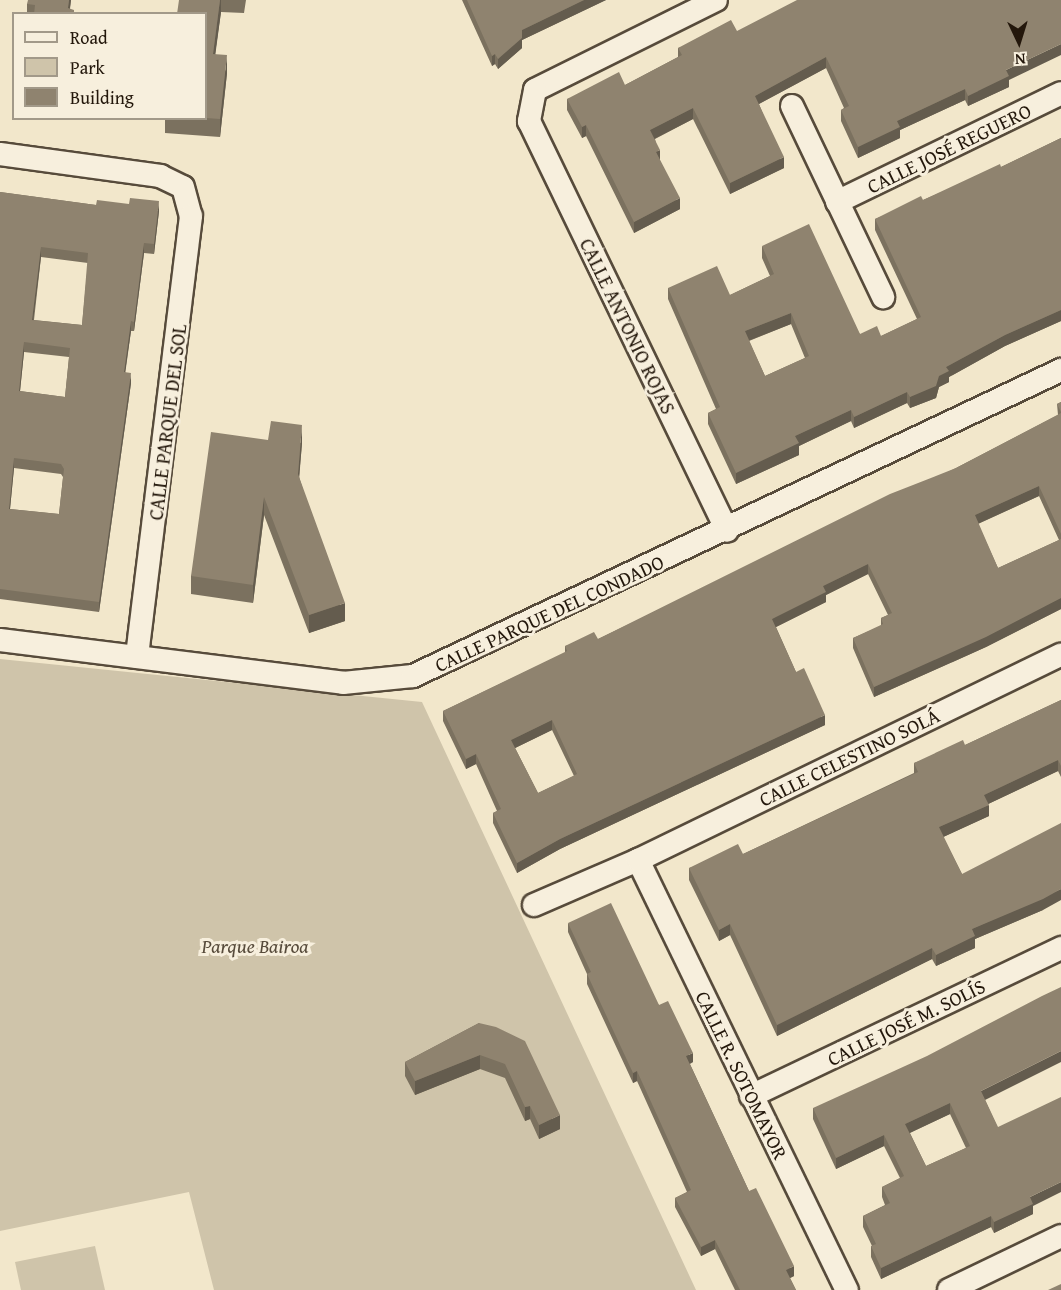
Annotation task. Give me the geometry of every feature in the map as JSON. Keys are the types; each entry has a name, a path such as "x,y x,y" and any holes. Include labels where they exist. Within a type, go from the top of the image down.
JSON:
{"street":[{"name":"CALLE ANTONIO ROJAS","path":"716,0 535,90 529,121 728,531"},
{"name":"CALLE JOSÉ REGUERO","path":"837,202 1061,93"},
{"path":"792,106 883,297"},
{"name":"CALLE PARQUE DEL SOL","path":"0,154 160,176 183,187 191,216 188,258 137,657"},
{"name":"CALLE PARQUE DEL CONDADO","path":"0,640 343,683 413,676 728,531 1061,370"},
{"name":"CALLE CELESTINO SOLÁ","path":"534,904 638,860 1061,655"},
{"name":"CALLE R. SOTOMAYOR","path":"638,860 847,1290"},
{"name":"CALLE JOSÉ M. SOLÍS","path":"751,1096 1061,948"},
{"path":"949,1290 1061,1236"}],"green space":[{"name":"Parque Bairoa","path":"0,659 422,702 696,1290 214,1290 189,1192 0,1231"},
{"path":"95,1246 105,1290 21,1290 15,1262"}],"building":[{"path":"28,0 69,0 68,8 74,12 34,12 35,5 27,4"},
{"path":"179,0 220,0 213,54 227,55 220,119 207,118 207,12 177,12"},
{"path":"467,0 584,0 522,30 522,38 498,59 495,54 492,56"},
{"path":"797,0 1061,0 1061,44 1006,70 1009,76 968,96 965,89 897,121 900,127 858,147 841,110 849,106 826,57 755,96 784,157 730,183 693,108 650,130 660,150 656,152 680,198 634,222 586,125 582,127 567,99 619,72 625,85 682,55 678,48 731,20 737,31"},
{"path":"1061,138 1061,310 1005,335 946,367 949,371 939,376 936,386 910,397 907,392 854,417 851,410 795,436 799,443 736,473 708,413 720,407 668,288 717,266 730,295 774,274 762,246 809,224 860,334 877,326 881,336 921,317 875,219 921,196 923,200 1000,164 1001,167","holes":["791,313 809,356 765,376 745,331"]},
{"path":"0,192 96,205 97,200 129,204 130,198 159,201 154,244 144,243 134,322 131,321 124,372 131,373 99,602 0,589","holes":["41,247 88,253 82,325 32,320","24,342 70,348 65,397 19,391","14,458 61,464 64,469 59,514 9,509"]},
{"path":"1061,413 1061,534 1039,486 975,515 998,568 1061,539 1061,598 986,637 874,687 853,638 883,624 881,618 892,613 868,564 823,586 826,592 772,619 796,672 804,668 825,715 560,839 517,863 493,813 501,809 476,754 466,759 443,711 567,651 565,646 594,632 598,639 890,494 956,468","holes":["552,720 577,774 538,793 511,740"]},
{"path":"271,421 302,425 298,474 345,603 309,615 264,497 253,585 191,576 211,432 268,440"},
{"path":"1061,700 1061,766 1058,760 984,795 989,805 939,827 962,874 1061,823 1061,889 972,929 975,936 936,955 932,948 777,1025 730,924 719,930 689,868 738,844 743,854 918,772 914,763 963,740 965,745"},
{"path":"611,903 659,1005 668,1001 693,1053 686,1056 749,1191 756,1188 794,1266 786,1270 796,1290 740,1290 715,1240 701,1247 675,1198 691,1190 637,1071 633,1073 587,974 591,972 568,923"},
{"path":"1061,987 1061,1051 981,1091 998,1127 1061,1097 1061,1182 1030,1197 1033,1204 994,1222 991,1216 881,1268 871,1246 876,1244 863,1216 890,1203 882,1187 904,1176 884,1135 836,1158 813,1108 927,1056","holes":["950,1103 970,1146 926,1166 905,1124"]},
{"path":"479,1023 496,1027 525,1041 560,1115 539,1125 530,1106 525,1107 505,1064 480,1055 415,1081 405,1062"},
{"path":"1061,1284 1061,1290 1048,1290"}]}
